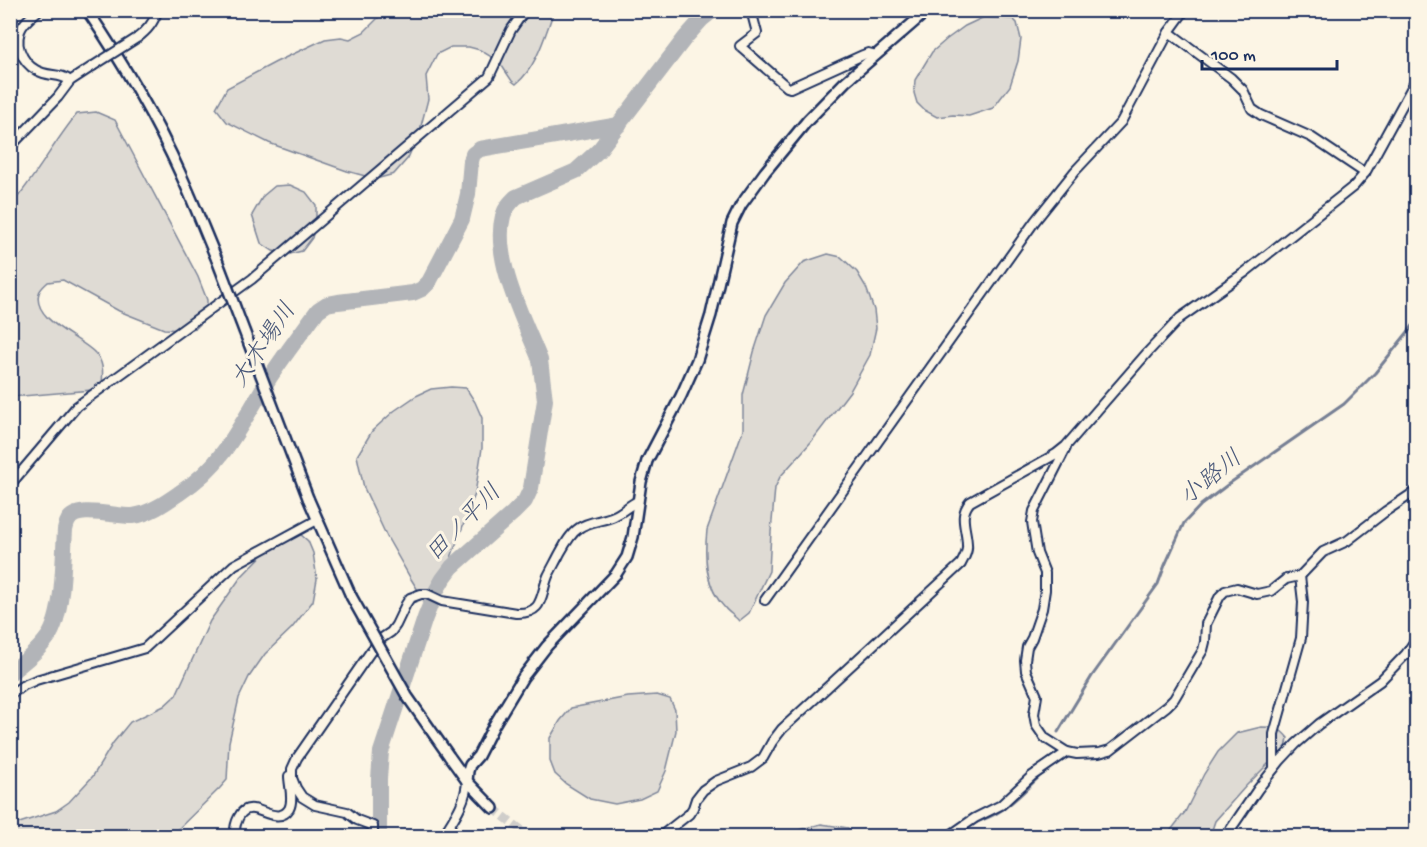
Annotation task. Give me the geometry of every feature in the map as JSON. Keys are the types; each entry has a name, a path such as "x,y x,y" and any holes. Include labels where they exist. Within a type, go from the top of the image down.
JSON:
{"street":[{"path":"39,10 26,21 20,31 20,51 25,61 33,69 44,74 67,78 70,81"},
{"path":"87,10 131,79 181,174 217,260 308,498 351,596 407,696 467,780 492,808"},
{"path":"10,147 58,97 70,81 148,30 158,10"},
{"path":"10,485 77,406 252,279 489,77 511,30 525,10"},
{"path":"751,10 757,33 741,46 787,87 868,53 876,55"},
{"path":"443,837 464,800 470,765 478,756 523,677 547,646 616,574 627,557 647,461 697,360 711,315 732,223 741,205 807,121 845,82 928,10"},
{"path":"765,600 1035,221 1075,171 1121,122 1169,32 1185,10"},
{"path":"1169,32 1231,78 1243,90 1252,109 1261,116 1311,137 1365,172"},
{"path":"661,837 688,814 703,790 716,781 751,767 763,758 782,729 961,564 968,546 963,517 969,502 1056,454 1066,446 1180,318 1244,273 1353,186 1365,172 1416,80"},
{"path":"1066,446 1034,511 1032,522 1037,554 1045,573 1045,590 1042,609 1027,647 1025,660 1026,671 1037,696 1034,714 1036,725 1045,738 1067,752 1077,754 1110,750 1174,699 1203,650 1206,624 1220,596 1225,591 1237,588 1264,594 1286,579 1300,576 1323,552 1347,541 1416,491"},
{"path":"235,837 236,822 245,810 251,808 271,815 286,812 290,807 289,774 297,758 371,651 396,625 410,598 421,594 442,601 516,613 531,612 542,598 548,576 573,533 585,525 623,512 632,503 638,501"},
{"path":"10,695 36,680 145,648 234,566 317,520"},
{"path":"1274,770 1274,735 1301,638 1303,602 1300,576"},
{"path":"1226,837 1258,789 1296,744 1319,724 1380,681 1406,654 1416,639"},
{"path":"949,837 975,818 1001,805 1032,776 1067,752"},
{"path":"292,769 292,778 302,796 315,805 347,812 357,820 373,826 373,837"}],"shaded area":[{"path":"385,11 554,11 535,60 516,84 502,66 480,50 469,47 451,47 437,54 426,76 428,99 420,130 408,158 394,174 376,179 269,143 227,122 216,108 227,88 325,39 341,37 350,39 364,32"},
{"path":"984,17 1013,19 1017,23 1021,39 1018,61 1010,86 993,108 969,116 937,117 924,110 917,103 914,93 915,80 932,52 965,26"},
{"path":"96,112 115,120 198,277 207,300 207,311 203,321 196,328 164,329 119,311 63,280 48,282 39,293 39,303 43,312 59,328 89,347 98,356 102,367 102,384 92,390 11,397 11,205 77,114"},
{"path":"290,185 306,192 316,205 316,222 312,238 302,251 290,254 273,251 261,243 252,215 263,196 275,186"},
{"path":"828,254 841,257 857,272 866,287 874,310 876,328 870,355 850,391 811,442 780,477 775,488 769,571 749,613 739,621 718,600 713,591 706,561 707,530 743,430 743,395 766,315 785,283 804,262"},
{"path":"466,388 475,402 482,418 482,448 475,494 449,563 435,588 427,597 419,592 387,537 364,488 357,456 372,431 394,411 431,389"},
{"path":"300,534 308,541 313,553 317,579 313,601 292,628 265,654 249,677 239,698 229,742 227,780 220,788 171,836 11,836 10,826 56,811 69,802 93,776 113,743 130,722 164,706 176,695 210,621 241,577 278,539"},
{"path":"657,695 670,699 675,710 676,731 666,771 657,791 640,799 615,804 590,799 555,774 550,761 550,738 571,708 628,697"},
{"path":"1261,727 1274,728 1282,732 1288,738 1286,749 1246,786 1215,821 1210,836 1164,836 1185,812 1218,752 1237,733"},
{"path":"821,824 848,828 854,836 795,836 799,830"}],"waterway":[{"name":"田ノ平川","path":"379,836 381,752 435,593 452,567 513,513 525,501 531,488 545,400 540,360 518,308 506,270 501,233 504,213 516,197 576,171 599,150 685,38 713,10"},
{"name":"大木場川","path":"10,673 40,647 53,627 62,586 65,530 72,516 88,512 133,516 151,511 168,501 197,480 219,457 276,368 318,310 327,304 413,293 422,289 429,282 462,219 473,154 480,149 619,125"},
{"name":"小路川","path":"1058,732 1092,676 1158,584 1184,523 1201,505 1230,483 1344,404 1375,373 1416,322"},
{"name":"小路川","path":"971,825 1003,809 1038,778"}],"tunnel":[{"path":"493,808 529,836"}]}
